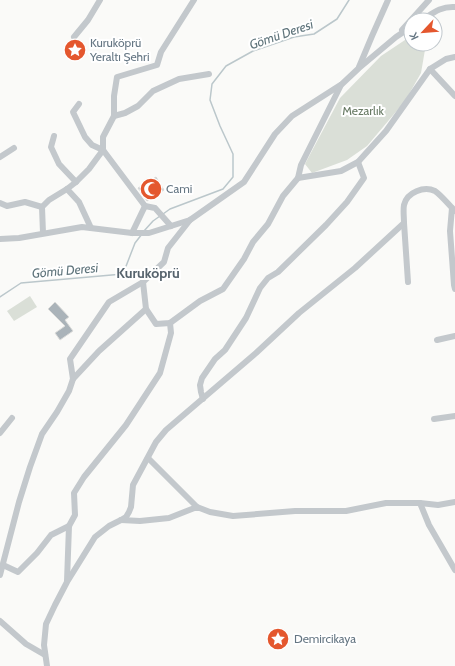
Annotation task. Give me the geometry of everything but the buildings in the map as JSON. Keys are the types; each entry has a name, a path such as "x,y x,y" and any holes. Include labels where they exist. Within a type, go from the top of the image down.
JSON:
{"street":[{"path":"74,37 88,20 100,0"},
{"path":"43,234 42,207 49,200 76,182 90,169 103,150 103,137 114,116 114,96 117,77 157,65 161,52 194,0"},
{"path":"359,68 388,0"},
{"path":"396,37 430,0"},
{"path":"435,12 441,8 449,6 455,7"},
{"path":"73,379 70,359 109,302 143,282 164,262 168,248 190,220 244,182 275,134 292,116 342,84 359,68 403,32"},
{"path":"298,178 341,171 358,162 386,131 430,69 446,59 455,57"},
{"path":"430,69 455,96"},
{"path":"114,116 125,113 138,106 153,91 179,79 209,74"},
{"path":"143,282 146,308 156,324 170,323 200,301 223,289 244,259 253,242 268,224 283,196 298,178 301,165 342,84"},
{"path":"79,104 72,112 85,137 92,145 103,150 145,206 156,208 171,226"},
{"path":"54,136 51,147 60,164 76,182"},
{"path":"0,157 14,148"},
{"path":"203,398 200,392 202,378 215,359 225,350 246,318 260,288 268,278 278,272 326,225 347,202 364,178 358,162"},
{"path":"67,189 79,202 91,228"},
{"path":"408,282 404,203 409,196 416,191 422,189 429,190 436,192 453,209 450,231 455,289"},
{"path":"0,203 8,206 25,202 42,207"},
{"path":"132,233 145,206"},
{"path":"0,239 19,238 82,227 132,233 149,233 190,220"},
{"path":"48,666 44,645 46,624 67,582 96,537 109,526 126,517 131,507 133,486 156,442 166,430 256,354 299,313 355,268 404,223"},
{"path":"70,526 51,535 37,553 18,572 1,570 19,502 42,434 57,412 73,379 99,351 146,308"},
{"path":"67,582 70,526 75,515 74,493 84,478 126,426 160,373 171,333 170,323"},
{"path":"437,340 455,336"},
{"path":"434,419 455,416"},
{"path":"0,433 12,418"},
{"path":"148,458 197,507 210,512 233,516 295,511 346,511 386,503 420,503 438,505 455,502"},
{"path":"420,503 429,525 455,570"},
{"path":"121,520 140,521 169,518 197,507"},
{"path":"0,621 26,644 45,655"}],"green space":[{"name":"Mezarlık","path":"403,41 403,52 425,52 421,73 405,101 367,146 347,160 312,173 305,164 340,98 381,56"},
{"path":"30,296 37,307 14,321 7,311"}],"waterway":[{"name":"Gömü Deresi","path":"163,214 170,209 223,189 233,177 233,154 210,100 212,84 226,66 253,51 294,37 314,34 337,19 349,0"},
{"name":"Gömü Deresi","path":"144,231 160,216"},
{"name":"Gömü Deresi","path":"0,297 21,283 123,274 135,243 142,234"}],"place":[{"name":"Kuruköprü Yeraltı Şehri","path":"75,50"},
{"name":"Cami","path":"151,189"},
{"name":"Demircikaya","path":"278,639"}],"district":[{"name":"Kuruköprü","path":"148,273"}]}
